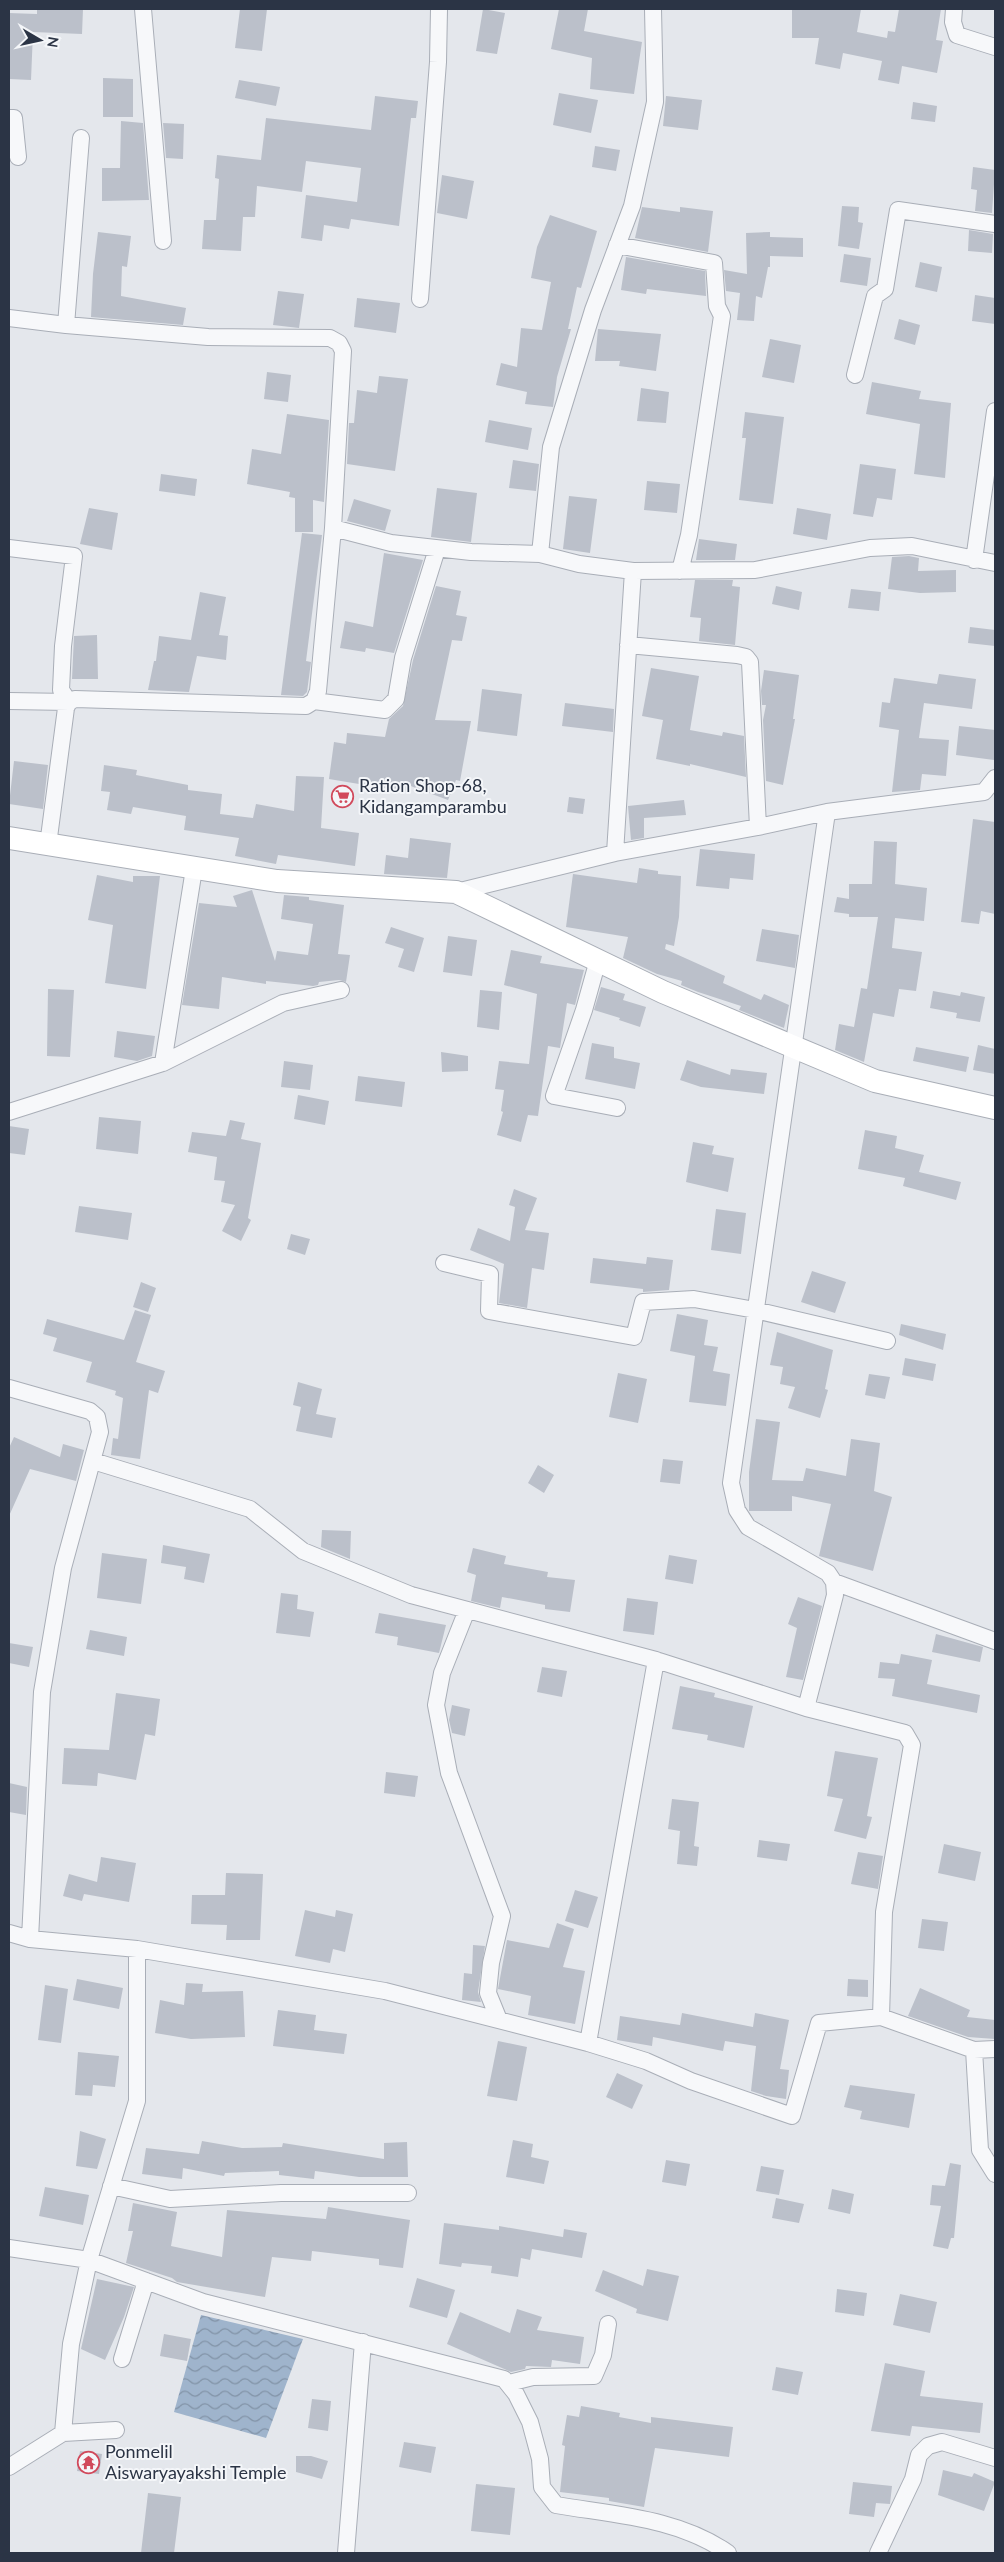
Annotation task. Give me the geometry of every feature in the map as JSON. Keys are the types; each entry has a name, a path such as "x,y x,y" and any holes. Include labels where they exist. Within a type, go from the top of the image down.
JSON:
{"main road":[{"path":"9,838 48,846 277,881 456,892 663,992 875,1081 995,1108"}],"street":[{"path":"143,9 163,241"},
{"path":"420,299 438,62 439,9"},
{"path":"540,554 551,448 593,310 632,206 655,102 653,9"},
{"path":"954,9 953,22 957,35 995,47"},
{"path":"9,118 14,118 18,157"},
{"path":"66,326 81,138"},
{"path":"855,375 875,296 885,289 898,210 995,224"},
{"path":"617,245 714,263 717,306 722,316 689,535 680,570"},
{"path":"9,318 66,326 208,337 330,338 339,343 343,351 332,528 318,691 314,701 306,706 75,698 69,702 66,708 48,846"},
{"path":"974,560 995,411"},
{"path":"332,528 391,543 472,552 540,554 579,564 634,571 755,570 870,548 912,546 995,563"},
{"path":"9,548 74,556 63,646 61,690 69,702"},
{"path":"314,701 385,710 396,699 403,658 437,549"},
{"path":"614,853 634,571"},
{"path":"628,645 737,655 746,657 750,662 758,827"},
{"path":"9,701 69,702"},
{"path":"456,892 614,853 758,827 827,812 984,792 995,778"},
{"path":"806,1708 835,1595 834,1582 828,1573 748,1528 737,1510 731,1483 827,812"},
{"path":"163,1063 194,869"},
{"path":"598,960 584,1010 554,1096 617,1108"},
{"path":"9,1112 163,1063 283,1003 341,990"},
{"path":"444,1263 490,1274 489,1310 634,1337 643,1302 694,1299 755,1310 887,1341"},
{"path":"9,1388 90,1411 98,1417 100,1432 63,1568 42,1692 30,1938"},
{"path":"93,1461 245,1507 258,1514 303,1551 318,1559 411,1595 656,1660 806,1708 905,1733 912,1745 884,1912 881,2017"},
{"path":"834,1582 995,1641"},
{"path":"467,1610 442,1674 436,1705 448,1773 502,1916 491,1963 488,1993 499,2020"},
{"path":"588,2043 656,1660"},
{"path":"9,1933 30,1938 137,1950 385,1992 588,2043 646,2062 691,2081 792,2116 819,2023 881,2017 974,2050 995,2049"},
{"path":"63,2433 71,2344 89,2260 137,2101 137,1950"},
{"path":"974,2050 980,2150 995,2174"},
{"path":"111,2186 170,2199 281,2194 408,2193"},
{"path":"9,2248 89,2260 203,2302 504,2378 509,2383 530,2422 540,2459 542,2486 556,2505 684,2529 712,2542 728,2553"},
{"path":"122,2359 146,2281"},
{"path":"509,2383 533,2377 594,2376 603,2355 608,2324"},
{"path":"346,2553 363,2342"},
{"path":"9,2467 63,2433 116,2430"},
{"path":"878,2553 913,2479 919,2455 928,2446 942,2442 995,2458"}],"water":[{"path":"201,2315 303,2339 266,2438 174,2412"}],"building":[{"path":"37,9 83,9 82,34 33,32 31,80 9,79 9,13 37,14"},
{"path":"240,9 267,9 262,51 235,48"},
{"path":"483,9 505,13 497,54 476,51"},
{"path":"559,9 588,9 584,31 642,42 634,94 590,89 592,58 551,49"},
{"path":"792,9 861,9 857,32 887,38 888,31 895,32 899,9 941,9 936,40 943,41 937,73 902,66 899,84 878,80 882,61 843,53 840,69 815,64 819,38 792,38"},
{"path":"103,78 133,79 133,117 103,117"},
{"path":"239,80 280,87 276,106 235,98"},
{"path":"559,93 598,100 591,133 553,125"},
{"path":"375,96 418,101 416,118 411,118 399,226 351,219 349,229 324,225 322,241 301,238 306,195 357,202 361,168 306,161 302,192 257,186 255,217 243,217 241,251 202,249 204,220 216,220 219,179 215,178 217,155 261,160 266,118 371,130"},
{"path":"666,96 702,100 698,130 663,126"},
{"path":"913,102 937,106 935,122 911,119"},
{"path":"121,121 143,123 149,200 102,201 102,168 120,168"},
{"path":"163,123 184,124 183,159 166,158"},
{"path":"595,146 620,150 616,171 592,167"},
{"path":"973,167 995,170 992,213 975,211 977,190 971,189"},
{"path":"442,175 474,181 467,219 437,213"},
{"path":"842,206 859,207 858,222 863,223 859,249 838,246"},
{"path":"642,207 680,212 680,207 713,211 708,252 635,238"},
{"path":"550,215 597,231 581,288 577,287 568,329 571,329 557,377 553,407 525,404 527,392 496,385 501,363 517,367 521,328 542,330 551,282 531,278 537,247"},
{"path":"969,230 993,234 992,253 968,251"},
{"path":"98,232 131,236 127,267 122,266 121,296 186,308 183,325 91,317 93,274"},
{"path":"770,232 770,237 803,238 803,257 770,256 770,267 768,267 762,298 756,296 754,321 737,320 740,293 726,291 724,270 747,274 746,233"},
{"path":"844,254 871,258 867,286 840,282"},
{"path":"626,257 705,271 706,296 647,289 646,294 621,290"},
{"path":"920,262 942,267 937,292 915,287"},
{"path":"278,291 304,294 299,328 273,325"},
{"path":"975,295 995,298 995,324 972,321"},
{"path":"357,298 400,303 396,333 354,327"},
{"path":"899,319 920,325 915,345 894,339"},
{"path":"598,329 661,334 656,371 619,366 620,361 595,361"},
{"path":"770,339 801,345 794,383 762,377"},
{"path":"267,372 291,375 288,402 264,399"},
{"path":"379,376 408,379 395,471 347,464 349,423 354,423 357,390 377,393"},
{"path":"872,382 921,391 919,399 951,403 945,478 914,474 920,424 866,414"},
{"path":"641,388 669,392 666,423 637,421"},
{"path":"745,412 784,417 773,504 739,500 746,438 742,438"},
{"path":"287,414 329,420 324,502 313,500 313,532 295,532 295,498 289,497 290,492 247,484 252,449 281,454"},
{"path":"489,420 532,428 528,450 485,442"},
{"path":"513,460 539,464 536,491 509,488"},
{"path":"860,464 896,469 892,500 877,498 873,517 853,514"},
{"path":"161,474 197,479 195,496 159,491"},
{"path":"647,481 680,484 677,513 644,510"},
{"path":"437,488 477,493 471,542 431,537"},
{"path":"569,496 597,499 590,553 563,549"},
{"path":"354,499 391,510 385,531 347,521"},
{"path":"89,508 118,513 112,550 80,544"},
{"path":"797,508 831,514 827,540 793,534"},
{"path":"302,533 322,535 306,661 311,662 307,692 303,696 281,695"},
{"path":"699,539 737,544 735,560 696,560"},
{"path":"384,553 423,560 394,653 366,648 365,652 340,648 345,621 373,627"},
{"path":"909,556 919,558 918,571 956,570 956,592 920,593 888,589 892,557"},
{"path":"695,580 733,580 732,586 740,587 735,645 699,641 701,618 690,617"},
{"path":"436,586 461,591 456,615 467,617 462,641 452,640 435,720 471,721 460,781 456,780 448,800 408,785 407,792 329,779 334,742 346,744 347,733 385,737 389,719 403,706 413,660"},
{"path":"776,586 802,592 799,610 772,604"},
{"path":"851,589 881,592 879,611 848,608"},
{"path":"200,592 226,597 219,635 228,636 226,660 197,656 189,692 148,690 154,661 156,661 159,636 191,640"},
{"path":"970,627 995,630 995,646 968,643"},
{"path":"97,635 98,679 72,679 74,636"},
{"path":"651,668 699,676 690,730 722,736 723,732 744,736 746,777 690,764 690,766 656,759 663,720 642,716"},
{"path":"764,670 799,675 793,719 795,719 783,785 766,781 763,720 766,705 762,705 761,691"},
{"path":"939,674 976,679 972,709 924,703 919,738 949,740 946,776 922,774 920,790 892,792 899,730 879,727 882,702 890,703 894,678 937,684"},
{"path":"482,689 522,694 517,736 477,731"},
{"path":"565,703 614,709 613,732 562,726"},
{"path":"959,726 995,730 994,760 956,755"},
{"path":"14,761 48,765 43,809 9,804"},
{"path":"104,765 137,770 136,775 188,785 188,790 222,794 220,814 253,818 256,804 294,811 296,776 324,777 321,828 359,833 355,866 278,855 276,864 235,856 239,838 184,830 186,816 133,807 131,814 107,810 110,792 101,791"},
{"path":"569,797 585,799 583,814 567,812"},
{"path":"684,800 686,815 644,818 644,838 631,840 628,806"},
{"path":"973,819 995,822 995,914 981,911 979,924 961,922"},
{"path":"410,838 451,843 447,878 384,874 386,855 408,858"},
{"path":"874,841 897,842 895,884 927,888 924,921 895,918 892,948 922,952 916,991 899,989 894,1017 873,1013 864,1062 835,1050 839,1024 854,1027 861,988 867,989 878,917 849,917 849,914 834,912 837,897 849,899 849,884 872,884"},
{"path":"700,849 755,854 753,880 730,878 729,889 696,886"},
{"path":"639,868 658,871 658,874 681,876 679,917 674,946 666,944 665,949 725,976 723,983 761,1000 764,994 789,1005 784,1028 739,1010 741,1006 698,992 681,985 682,981 657,974 623,958 628,937 566,927 573,874 637,883"},
{"path":"97,875 133,882 133,876 160,876 146,989 105,983 113,925 88,920"},
{"path":"252,890 275,961 277,951 308,955 313,924 281,919 284,895 309,897 309,900 344,905 338,954 350,955 346,982 339,980 319,982 318,985 313,986 266,981 266,984 222,977 219,1009 182,1005 199,903 237,907 233,896"},
{"path":"391,927 424,938 414,972 398,967 404,949 385,943"},
{"path":"762,929 799,935 795,968 756,961"},
{"path":"448,936 477,940 472,976 443,972"},
{"path":"511,950 542,956 540,963 584,970 575,1005 567,1003 560,1048 548,1046 538,1116 528,1115 521,1142 497,1135 503,1112 501,1111 504,1090 495,1089 499,1061 529,1064 537,994 504,985"},
{"path":"601,987 625,994 623,1000 646,1007 640,1027 619,1020 620,1018 594,1010"},
{"path":"48,989 74,990 70,1057 47,1056"},
{"path":"480,990 502,992 499,1030 477,1027"},
{"path":"933,991 960,996 961,992 985,997 980,1022 956,1018 957,1013 930,1008"},
{"path":"117,1031 155,1036 152,1056 137,1061 114,1057"},
{"path":"592,1043 614,1047 614,1058 640,1063 635,1089 585,1079"},
{"path":"978,1045 995,1049 995,1074 973,1070"},
{"path":"916,1047 969,1057 966,1072 913,1061"},
{"path":"441,1052 468,1056 468,1071 442,1072"},
{"path":"687,1060 730,1075 731,1069 767,1073 764,1094 701,1087 680,1080"},
{"path":"284,1061 313,1065 310,1090 281,1087"},
{"path":"358,1076 405,1082 402,1107 355,1101"},
{"path":"298,1095 329,1101 325,1125 294,1119"},
{"path":"99,1117 141,1121 138,1154 96,1149"},
{"path":"230,1120 245,1123 241,1139 261,1143 248,1218 251,1220 241,1241 222,1231 235,1205 221,1202 225,1181 214,1180 217,1157 188,1152 192,1132 226,1136"},
{"path":"9,1126 29,1129 25,1155 9,1153"},
{"path":"865,1130 897,1136 895,1148 924,1155 919,1172 961,1182 956,1200 903,1186 905,1178 858,1169"},
{"path":"693,1142 714,1146 712,1154 734,1158 728,1192 686,1182"},
{"path":"514,1189 537,1198 525,1230 549,1233 544,1270 532,1268 527,1308 499,1303 504,1264 470,1250 478,1228 510,1241 515,1207 509,1205"},
{"path":"79,1206 132,1213 128,1240 75,1232"},
{"path":"716,1209 746,1213 741,1254 711,1250"},
{"path":"291,1234 310,1239 305,1255 287,1249"},
{"path":"647,1257 673,1260 669,1290 643,1292 643,1289 590,1283 593,1258 646,1264"},
{"path":"812,1271 846,1282 835,1313 801,1302"},
{"path":"141,1282 156,1288 148,1312 133,1307"},
{"path":"135,1310 151,1315 136,1362 165,1371 158,1393 149,1390 140,1459 111,1455 113,1438 118,1439 123,1398 115,1395 116,1391 86,1382 92,1362 53,1351 57,1338 43,1334 47,1319 124,1340"},
{"path":"677,1314 708,1320 704,1345 718,1347 713,1371 730,1374 726,1406 689,1402 695,1356 670,1351"},
{"path":"901,1324 946,1334 943,1350 899,1335"},
{"path":"777,1332 833,1350 825,1389 828,1390 820,1418 788,1408 795,1387 780,1384 783,1367 770,1365"},
{"path":"905,1358 936,1364 933,1381 902,1375"},
{"path":"618,1373 647,1379 638,1423 609,1417"},
{"path":"869,1374 890,1377 885,1399 865,1395"},
{"path":"298,1382 322,1389 316,1414 336,1418 332,1438 296,1431 301,1407 293,1405"},
{"path":"756,1419 780,1422 772,1480 803,1481 806,1468 846,1476 851,1439 880,1443 874,1491 892,1497 873,1571 819,1556 831,1504 792,1496 792,1511 749,1511 749,1472"},
{"path":"14,1437 60,1457 63,1444 84,1450 76,1481 30,1469 9,1516 9,1448"},
{"path":"663,1459 683,1461 680,1484 660,1482"},
{"path":"538,1465 554,1475 544,1493 528,1483"},
{"path":"322,1530 351,1531 350,1559 321,1547"},
{"path":"163,1545 210,1554 204,1583 184,1579 186,1567 161,1563"},
{"path":"473,1548 506,1556 504,1564 548,1572 547,1577 575,1580 570,1612 545,1609 545,1605 502,1597 500,1608 471,1601 476,1575 467,1572"},
{"path":"102,1553 147,1559 141,1604 97,1598"},
{"path":"669,1555 697,1560 693,1584 665,1579"},
{"path":"281,1593 298,1595 297,1609 314,1612 310,1637 276,1633"},
{"path":"798,1597 822,1606 803,1680 786,1677 797,1628 788,1624"},
{"path":"627,1598 658,1602 654,1635 623,1631"},
{"path":"379,1613 446,1625 439,1653 397,1645 398,1637 375,1633"},
{"path":"90,1630 127,1637 124,1656 86,1649"},
{"path":"936,1634 983,1647 980,1662 932,1652"},
{"path":"9,1643 33,1647 29,1667 9,1663"},
{"path":"901,1654 932,1660 927,1684 980,1695 977,1713 892,1696 895,1679 878,1678 880,1662 899,1664"},
{"path":"542,1667 567,1671 562,1697 537,1692"},
{"path":"680,1686 715,1693 714,1697 753,1706 744,1748 707,1740 708,1735 672,1729"},
{"path":"116,1693 160,1699 155,1736 145,1734 136,1780 98,1773 97,1786 62,1784 64,1748 109,1750"},
{"path":"452,1705 470,1709 465,1736 452,1733 449,1720"},
{"path":"835,1751 878,1758 867,1816 872,1817 866,1839 834,1831 843,1799 827,1796"},
{"path":"386,1772 418,1776 415,1797 384,1793"},
{"path":"9,1783 27,1787 26,1815 9,1812"},
{"path":"672,1799 699,1802 694,1846 699,1847 697,1866 677,1864 680,1831 668,1829"},
{"path":"759,1840 790,1844 787,1861 757,1857"},
{"path":"944,1844 981,1852 975,1881 938,1873"},
{"path":"858,1852 883,1856 878,1889 851,1884"},
{"path":"101,1857 136,1863 129,1902 84,1894 82,1901 63,1896 69,1874 97,1882"},
{"path":"226,1873 263,1874 260,1940 226,1940 227,1925 191,1924 192,1895 225,1895"},
{"path":"575,1890 598,1897 588,1928 565,1921"},
{"path":"305,1910 335,1917 336,1910 353,1914 345,1952 333,1949 330,1963 295,1956"},
{"path":"922,1919 948,1922 944,1951 918,1948"},
{"path":"557,1923 574,1929 563,1967 585,1971 575,2024 528,2015 531,1996 498,1989 507,1940 549,1948"},
{"path":"473,1945 485,1946 478,1992 481,2002 462,2000 464,1973 472,1974"},
{"path":"77,1979 123,1988 119,2009 73,2000"},
{"path":"848,1979 868,1980 868,1997 847,1996"},
{"path":"186,1983 203,1984 202,1992 243,1991 245,2037 191,2039 155,2033 160,2000 184,2005"},
{"path":"45,1985 68,1989 61,2043 38,2040"},
{"path":"920,1988 970,2010 967,2017 995,2020 995,2039 968,2037 908,2016"},
{"path":"278,2010 316,2015 314,2030 347,2034 344,2054 273,2046"},
{"path":"682,2013 753,2027 755,2013 789,2020 780,2069 789,2070 786,2099 766,2096 751,2091 756,2046 725,2041 723,2051 653,2037 652,2046 617,2040 620,2016 680,2025"},
{"path":"498,2041 527,2047 517,2101 487,2096"},
{"path":"78,2052 119,2056 115,2087 93,2085 92,2096 75,2095"},
{"path":"617,2073 643,2085 632,2109 606,2097"},
{"path":"850,2085 915,2094 909,2128 860,2119 862,2111 844,2107"},
{"path":"80,2131 106,2139 97,2169 76,2166"},
{"path":"513,2140 533,2144 531,2157 549,2161 544,2184 506,2177"},
{"path":"202,2141 242,2148 282,2147 283,2143 384,2159 384,2143 407,2142 408,2177 359,2177 315,2171 314,2179 279,2175 279,2171 225,2173 224,2176 183,2168 182,2179 142,2174 146,2148 199,2154"},
{"path":"666,2160 690,2164 686,2186 662,2182"},
{"path":"950,2163 961,2165 954,2238 951,2238 948,2249 933,2246 941,2206 930,2205 932,2185 945,2186"},
{"path":"761,2166 784,2170 779,2195 756,2191"},
{"path":"45,2187 89,2195 83,2225 39,2216"},
{"path":"832,2189 854,2194 850,2214 828,2209"},
{"path":"776,2198 804,2204 799,2223 772,2218"},
{"path":"133,2203 177,2212 171,2246 222,2257 227,2210 326,2219 328,2207 410,2220 403,2268 379,2265 379,2259 312,2251 311,2261 272,2257 265,2297 177,2282 172,2278 126,2263 133,2231 128,2231"},
{"path":"444,2223 499,2230 499,2226 563,2237 564,2229 587,2233 582,2258 532,2249 530,2260 521,2258 518,2277 491,2273 492,2266 462,2263 461,2267 439,2264"},
{"path":"647,2269 679,2276 668,2321 636,2313 637,2309 595,2291 603,2270 643,2286"},
{"path":"417,2278 455,2290 447,2318 409,2307"},
{"path":"97,2279 134,2287 124,2317 105,2360 81,2349"},
{"path":"837,2289 867,2293 864,2316 835,2312"},
{"path":"900,2294 937,2302 930,2333 893,2325"},
{"path":"517,2309 542,2317 537,2330 584,2337 580,2364 552,2360 551,2367 526,2366 525,2369 511,2372 447,2344 460,2312 510,2333"},
{"path":"164,2334 191,2339 187,2361 160,2356"},
{"path":"885,2363 925,2371 920,2396 983,2403 980,2433 912,2426 910,2436 871,2431"},
{"path":"776,2367 803,2372 798,2395 772,2390"},
{"path":"312,2399 331,2401 328,2431 308,2428"},
{"path":"581,2406 620,2413 619,2417 651,2423 651,2417 733,2427 729,2457 655,2448 644,2507 609,2501 609,2498 560,2492 565,2446 562,2445 567,2415 579,2417"},
{"path":"404,2442 436,2447 431,2473 399,2467"},
{"name":"Ponmelil Aiswaryayakshi Temple","path":"80,2451 102,2454 99,2474 77,2471"},
{"path":"296,2456 311,2456 328,2461 322,2479 296,2472"},
{"path":"943,2470 972,2477 974,2473 995,2482 984,2511 938,2495"},
{"path":"853,2482 892,2486 890,2504 876,2503 874,2517 849,2514"},
{"path":"476,2484 515,2488 510,2535 471,2531"},
{"path":"148,2493 181,2497 174,2553 141,2553"}],"place":[{"name":"Ration Shop-68, Kidangamparambu","path":"343,796"},
{"name":"Ponmelil Aiswaryayakshi Temple","path":"89,2462"}]}
